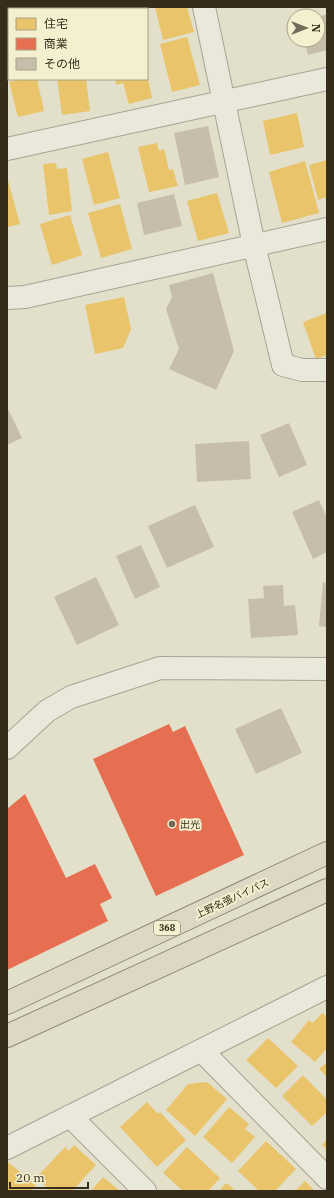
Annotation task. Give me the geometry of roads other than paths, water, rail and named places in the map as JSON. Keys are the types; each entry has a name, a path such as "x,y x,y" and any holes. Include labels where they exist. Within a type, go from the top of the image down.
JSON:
{"highway":[{"name":"上野名張バイパス","path":"7,1003 327,853"},
{"path":"7,1036 327,890"}],"street":[{"path":"204,7 254,245 283,365 302,370 327,370"},
{"path":"7,149 327,79"},
{"path":"7,298 26,297 327,229"},
{"path":"7,748 47,711 71,697 160,668 327,668"},
{"path":"7,1148 327,988"},
{"path":"202,1051 327,1178"},
{"path":"70,1116 144,1191"}],"place":[{"name":"出光","path":"172,824"}]}
